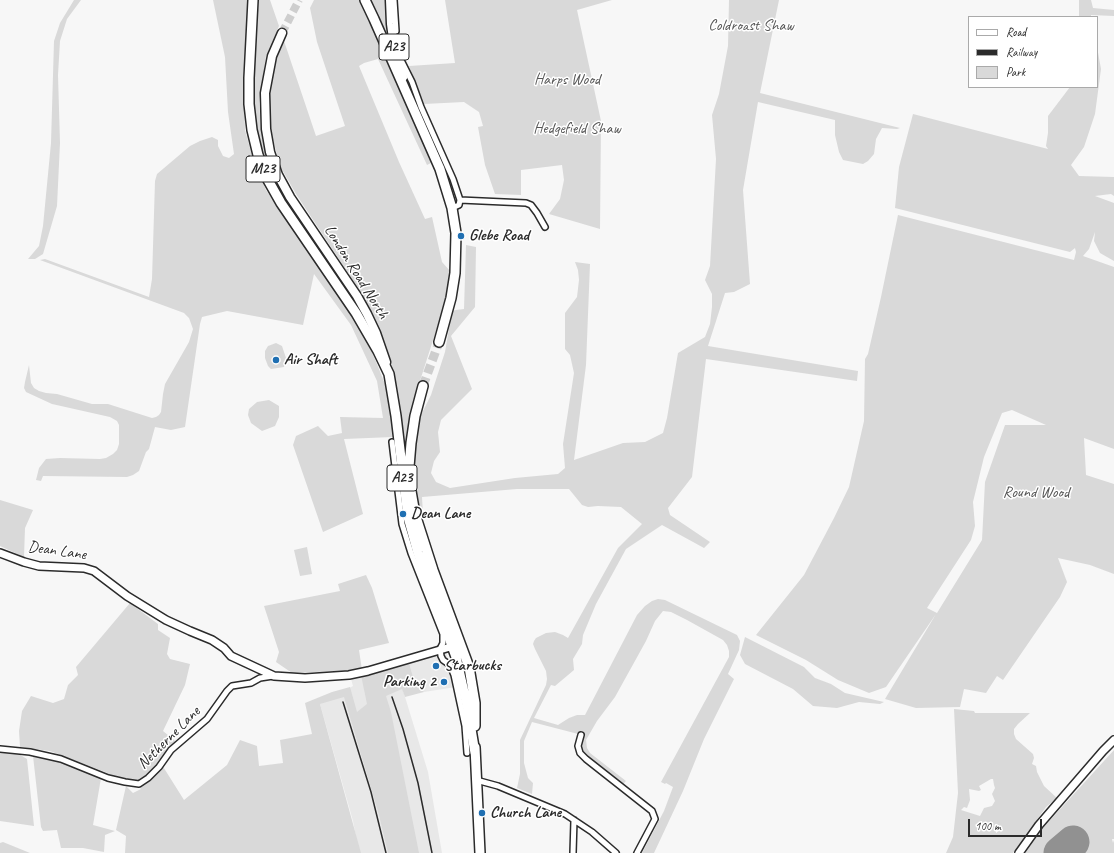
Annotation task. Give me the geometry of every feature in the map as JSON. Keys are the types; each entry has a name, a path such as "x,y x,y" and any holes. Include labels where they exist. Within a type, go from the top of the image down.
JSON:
{"highway":[{"name":"M23","path":"252,0 249,104 252,130 258,155 268,180 281,203 356,313 378,351 389,374"},
{"path":"365,0 406,92"},
{"name":"A23","path":"406,92 440,169 452,208 456,233 456,267 451,298 439,342"},
{"name":"London Road North","path":"389,374 396,410 408,517 418,553 444,630 456,645"},
{"name":"A23","path":"424,386 415,416 410,443 410,491 415,514 456,645 461,689 476,780 480,853"},
{"name":"A23","path":"456,645 469,667 474,698 471,753"}],"main road":[{"name":"A23","path":"390,0 394,46 406,92"},
{"name":"London Road North","path":"282,33 272,56 266,80 266,129 270,152 278,174 290,197 357,296 367,314 384,352 389,374"}],"street":[{"path":"394,0 396,35 403,64 448,166 460,200 459,205 452,208"},
{"path":"460,200 526,203 533,208 545,227"},
{"name":"London Road North","path":"392,442 402,524 411,553 444,630"},
{"name":"Dean Lane","path":"0,553 39,566 84,568 94,571 127,596 166,620 190,632 212,640 224,648 231,656 274,676 305,678 349,675 368,671 456,645"},
{"path":"444,630 443,643 440,649 443,660 450,665 461,689"},
{"name":"Netherne Lane","path":"0,749 30,752 61,759 108,778 138,784 148,778 159,767 171,750 207,719 232,686 251,683 260,678 274,676"},
{"path":"581,735 578,746 580,753 652,811 655,819 637,853"},
{"path":"1019,853 1038,825 1102,751 1114,740"},
{"path":"476,780 498,786 548,806 592,832 616,853"},
{"path":"573,853 574,820"}],"shaded area":[{"path":"446,652 456,687 424,692 413,677 409,662"},
{"path":"398,674 428,772 442,853 359,853 353,821 320,704 353,686 351,679 361,675"}],"green space":[{"path":"74,0 81,0 67,19 60,41 58,75 60,143 57,206 43,254 35,259 28,259 39,246 43,226 51,143 54,41 60,23"},
{"path":"213,0 248,0 244,90 245,130 253,159 266,190 343,302 368,342 385,384 392,419 393,437 344,439 363,514 323,532 293,445 296,436 318,426 328,436 342,433 340,417 383,418 377,381 351,325 314,274 303,325 227,311 202,317 185,427 171,430 155,427 149,449 146,452 139,471 127,477 43,476 41,481 36,480 39,468 46,459 100,459 106,458 113,454 117,450 119,444 119,425 117,421 110,417 52,404 26,392 24,388 29,365 31,383 34,388 39,391 57,394 92,404 108,404 152,418 159,415 161,412 165,384 189,342 193,329 189,318 184,313 40,260 45,259 149,297 152,279 155,181 157,174 190,146 212,137 218,140 218,146 223,156 229,158 234,154 228,112 225,57"},
{"path":"257,0 270,0 279,26 266,56 259,103 261,128 270,163 283,192 357,304 358,310 277,189 262,155 254,121 253,76"},
{"path":"314,0 359,0 379,37 431,163 427,165 378,59 359,66 399,162 425,219 432,217 442,262 450,271 451,284 418,387 410,419 406,444 405,470 397,388 387,349 354,282 296,194 280,166 271,132 268,97 278,52 284,41 316,136 345,126 317,42 310,8"},
{"path":"370,0 386,0 386,19 389,46"},
{"path":"445,0 612,0 577,10 601,121 600,229 549,214 560,199 564,180 562,165 521,170 521,195 495,194 485,165 478,127 483,126 479,112 464,102 424,104 409,66 455,63"},
{"name":"Coldroast Shaw","path":"729,0 779,0 760,93 900,128 882,128 876,139 874,154 863,164 843,160 839,152 835,135 835,120 758,102 743,190 750,284 734,292 725,293 708,346 858,371 857,381 706,359 692,477 668,508 670,515 710,542 704,548 662,525 626,549 596,604 583,635 582,644 573,659 574,670 555,686 551,685 534,718 558,725 577,715 585,715 637,615 652,601 658,599 665,600 737,635 740,641 739,650 728,674 734,679 704,739 683,791 654,853 642,853 664,811 673,787 661,782 729,657 727,645 723,640 687,620 671,612 663,611 655,621 646,641 615,697 597,721 586,740 587,748 590,753 626,781 623,784 588,758 580,743 582,735 532,722 524,741 524,763 528,778 533,783 532,794 517,788 520,774 520,740 546,685 547,679 546,671 533,644 534,641 536,638 546,633 555,632 568,638 618,548 642,524 621,507 588,507 582,505 569,489 517,489 422,497 423,515 418,511 414,484 414,454 419,419 431,395 445,352 452,311 464,309 466,245 476,247 475,307 451,336 472,389 441,420 438,432 440,452 434,461 431,473 436,482 450,488 515,478 558,474 565,468 563,444 574,373 570,355 565,349 565,313 577,297 579,280 575,262 590,264 586,365 574,460 623,443 645,442 663,433 678,353 705,337 710,324 712,294 705,280 710,266 716,159 712,115 719,94 728,46"},
{"path":"1079,0 1091,0 1093,8 1114,10 1114,16 1079,16"},
{"name":"Round Wood","path":"1098,52 1101,69 1095,114 1084,147 1071,165 1079,176 1114,177 1114,196 1111,194 1095,196 1114,203 1114,261 1100,253 1094,241 1095,232 1089,249 1083,256 1114,267 1114,449 1084,438 1086,475 1114,484 1114,574 1090,565 1058,558 1067,582 1060,597 1003,680 997,676 986,693 964,689 960,707 916,708 885,699 936,614 886,687 869,693 838,680 806,660 756,635 804,575 849,487 864,421 865,359 868,354 898,215 1074,260 1076,252 1075,248 1070,252 895,208 899,167 913,114 1048,149 1046,146 1048,116 1069,88 1098,88","holes":["1012,410 1046,425 1005,425 985,482 982,540 937,613 927,608 971,540 975,526 973,502 984,457 1002,413"]},
{"path":"276,343 282,346 286,358 284,367 271,369 265,358 265,351 268,346"},
{"path":"269,400 279,406 279,417 275,426 262,431 251,423 248,415 249,409 257,402"},
{"path":"0,500 33,510 25,528 24,557 0,546"},
{"path":"307,547 312,574 300,576 294,550"},
{"path":"366,575 372,588 389,643 359,650 362,670 292,673 276,662 279,652 264,606 340,591 338,584"},
{"path":"130,603 158,624 158,630 170,638 167,654 170,659 190,664 185,685 163,731 180,745 162,765 184,800 227,765 240,740 257,746 259,766 283,763 280,740 312,734 305,703 332,692 350,687 357,712 367,704 361,675 409,662 413,677 424,692 405,697 402,689 386,696 391,712 419,853 388,853 379,815 344,697 320,704 361,853 125,853 126,836 116,830 126,786 133,793 141,789 136,783 123,781 105,772 50,751 20,747 19,731 22,711 31,696 53,703 64,699 68,685 78,675 76,667"},
{"path":"745,637 804,667 815,678 831,684 845,693 884,702 880,704 859,702 837,708 813,706 793,689 745,664 740,655"},
{"path":"954,709 974,711 975,713 1030,713 1014,729 1014,734 1016,739 1033,754 1034,758 1032,764 1036,766 1037,772 1044,786 1057,798 1046,807 1013,853 946,853 953,837 958,793","holes":["993,779 995,788 992,794 995,801 992,806 984,808 980,816 961,810 964,807 967,808 970,800 969,789 979,791 981,790 979,786"]},
{"path":"1114,750 1114,839 1112,839 1113,843 1114,840 1114,853 1025,853 1042,829"},
{"path":"0,751 17,753 27,759 34,826 0,821"},
{"path":"33,756 47,757 101,778 93,825 115,831 105,835 104,852 83,848 61,848 57,830 43,831 41,827"},
{"path":"3,842 30,853 0,853 0,843"}],"runway":[{"path":"1060,853 1073,842"}],"tunnel":[{"path":"282,33 299,0"},
{"path":"423,386 439,342"}],"railway":[{"path":"392,697 403,729 418,783 432,853"},
{"path":"343,702 371,792 386,853"}],"place":[{"name":"Glebe Road","path":"461,236"},
{"name":"Air Shaft","path":"276,360"},
{"name":"Dean Lane","path":"403,514"},
{"name":"Starbucks","path":"436,666"},
{"name":"Parking 2","path":"444,682"},
{"name":"Church Lane","path":"482,813"}],"park label":[{"name":"Harps Wood","path":"567,80"},
{"name":"Hedgefield Shaw","path":"577,129"}]}
